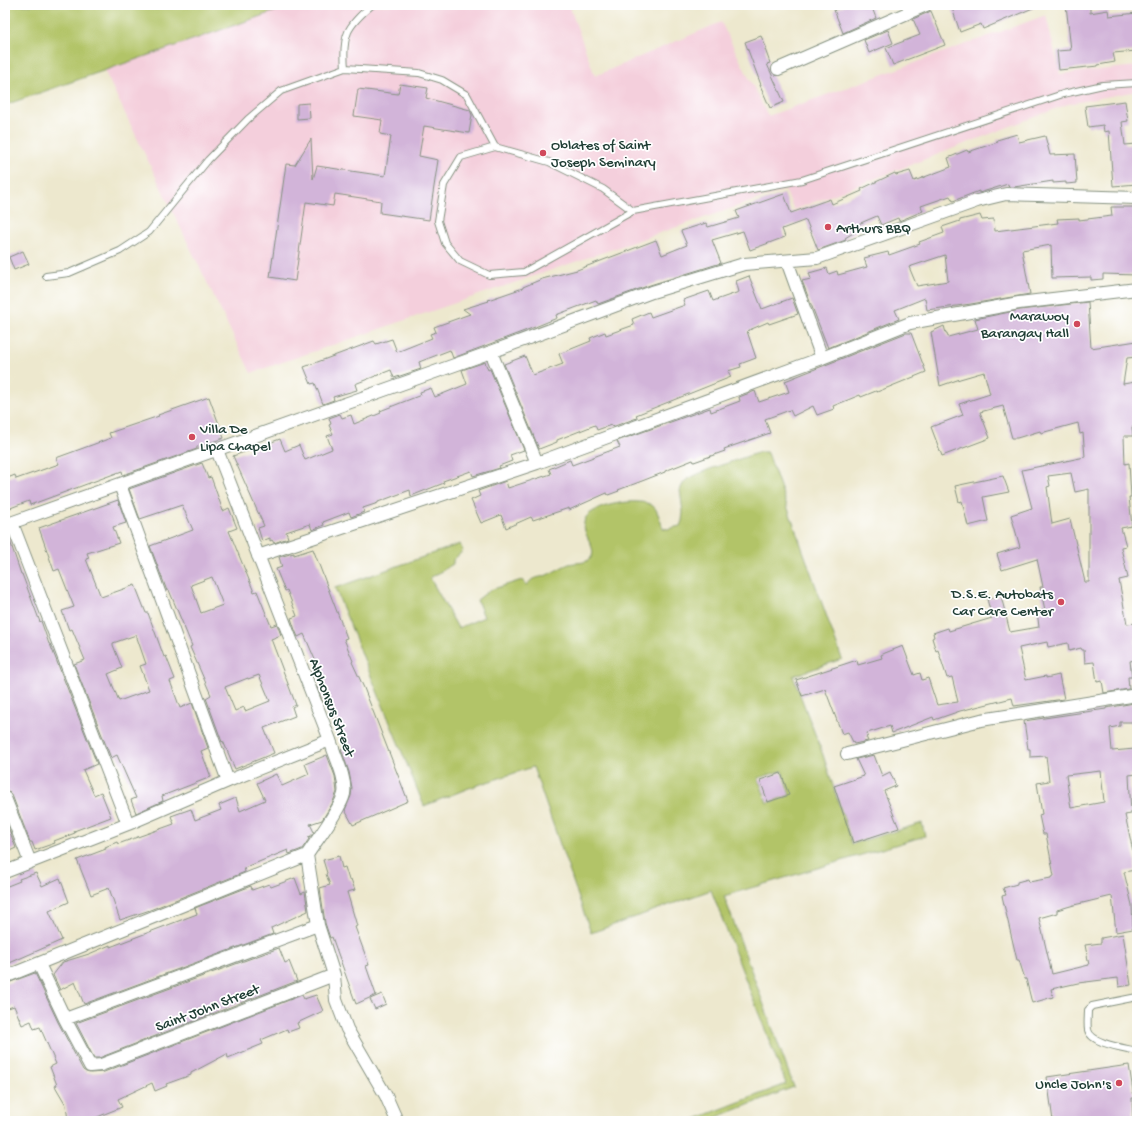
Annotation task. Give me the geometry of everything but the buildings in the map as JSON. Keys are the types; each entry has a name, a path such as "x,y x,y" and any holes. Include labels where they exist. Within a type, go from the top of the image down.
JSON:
{"street":[{"path":"778,69 926,5"},
{"path":"128,824 8,524 491,352 652,292 744,264 817,258 977,201 1006,194 1137,198"},
{"path":"787,261 822,358"},
{"path":"258,556 537,463 822,358 910,323 1019,303 1137,288"},
{"path":"491,352 537,463"},
{"name":"Alphonsus Street","path":"217,450 330,740 343,779 344,794 336,810 307,855"},
{"path":"120,485 228,781"},
{"path":"847,754 981,720 1137,694"},
{"path":"5,872 128,824 228,781 330,740"},
{"path":"5,798 30,862"},
{"path":"5,977 307,855 318,925 334,975 336,1000 344,1022 386,1096 397,1121"},
{"path":"39,964 66,1019 318,925"},
{"name":"Saint John Street","path":"66,1019 90,1066 101,1065 334,975"}],"lane":[{"path":"345,68 343,47 346,37 356,18 372,5"},
{"path":"46,276 68,273 120,251 149,232 208,160 248,119 281,91 345,68 419,73 442,80 467,95 495,148"},
{"path":"633,212 603,189 550,162 495,148 461,157 444,184 438,221 445,243 460,261 489,275 524,272 633,212 802,180 1063,94 1103,85 1137,83"},
{"path":"1137,997 1092,1006 1088,1010 1088,1030 1093,1037 1103,1043 1137,1051"}],"shaded area":[{"name":"Oblates of Saint Joseph Seminary","path":"291,5 569,5 595,76 721,22 768,116 1046,15 1060,74 1137,66 1137,91 1068,104 794,210 785,190 251,373 104,70"}],"green space":[{"path":"5,5 289,5 290,6 5,105"},
{"path":"760,452 768,453 842,659 793,676 823,755 852,844 922,823 925,836 724,896 794,1087 707,1121 690,1121 786,1084 711,890 591,933 533,767 469,788 424,806 335,588 460,544 463,551 453,560 453,564 430,578 458,628 484,617 477,600 490,590 522,580 526,585 533,579 545,576 567,565 585,562 590,559 593,550 584,524 585,519 589,514 596,510 606,506 628,502 647,503 655,508 663,528 667,529 680,526 683,512 680,490 687,479 707,470","holes":["782,771 790,795 767,803 758,778"]}],"place":[{"name":"Oblates of Saint Joseph Seminary","path":"543,153"},
{"name":"Arthurs BBQ","path":"828,227"},
{"name":"Marawoy Barangay Hall","path":"1077,324"},
{"name":"Villa De Lipa Chapel","path":"192,437"},
{"name":"D.S.E. Autobats Car Care Center","path":"1061,602"},
{"name":"Uncle John's","path":"1119,1083"}]}
